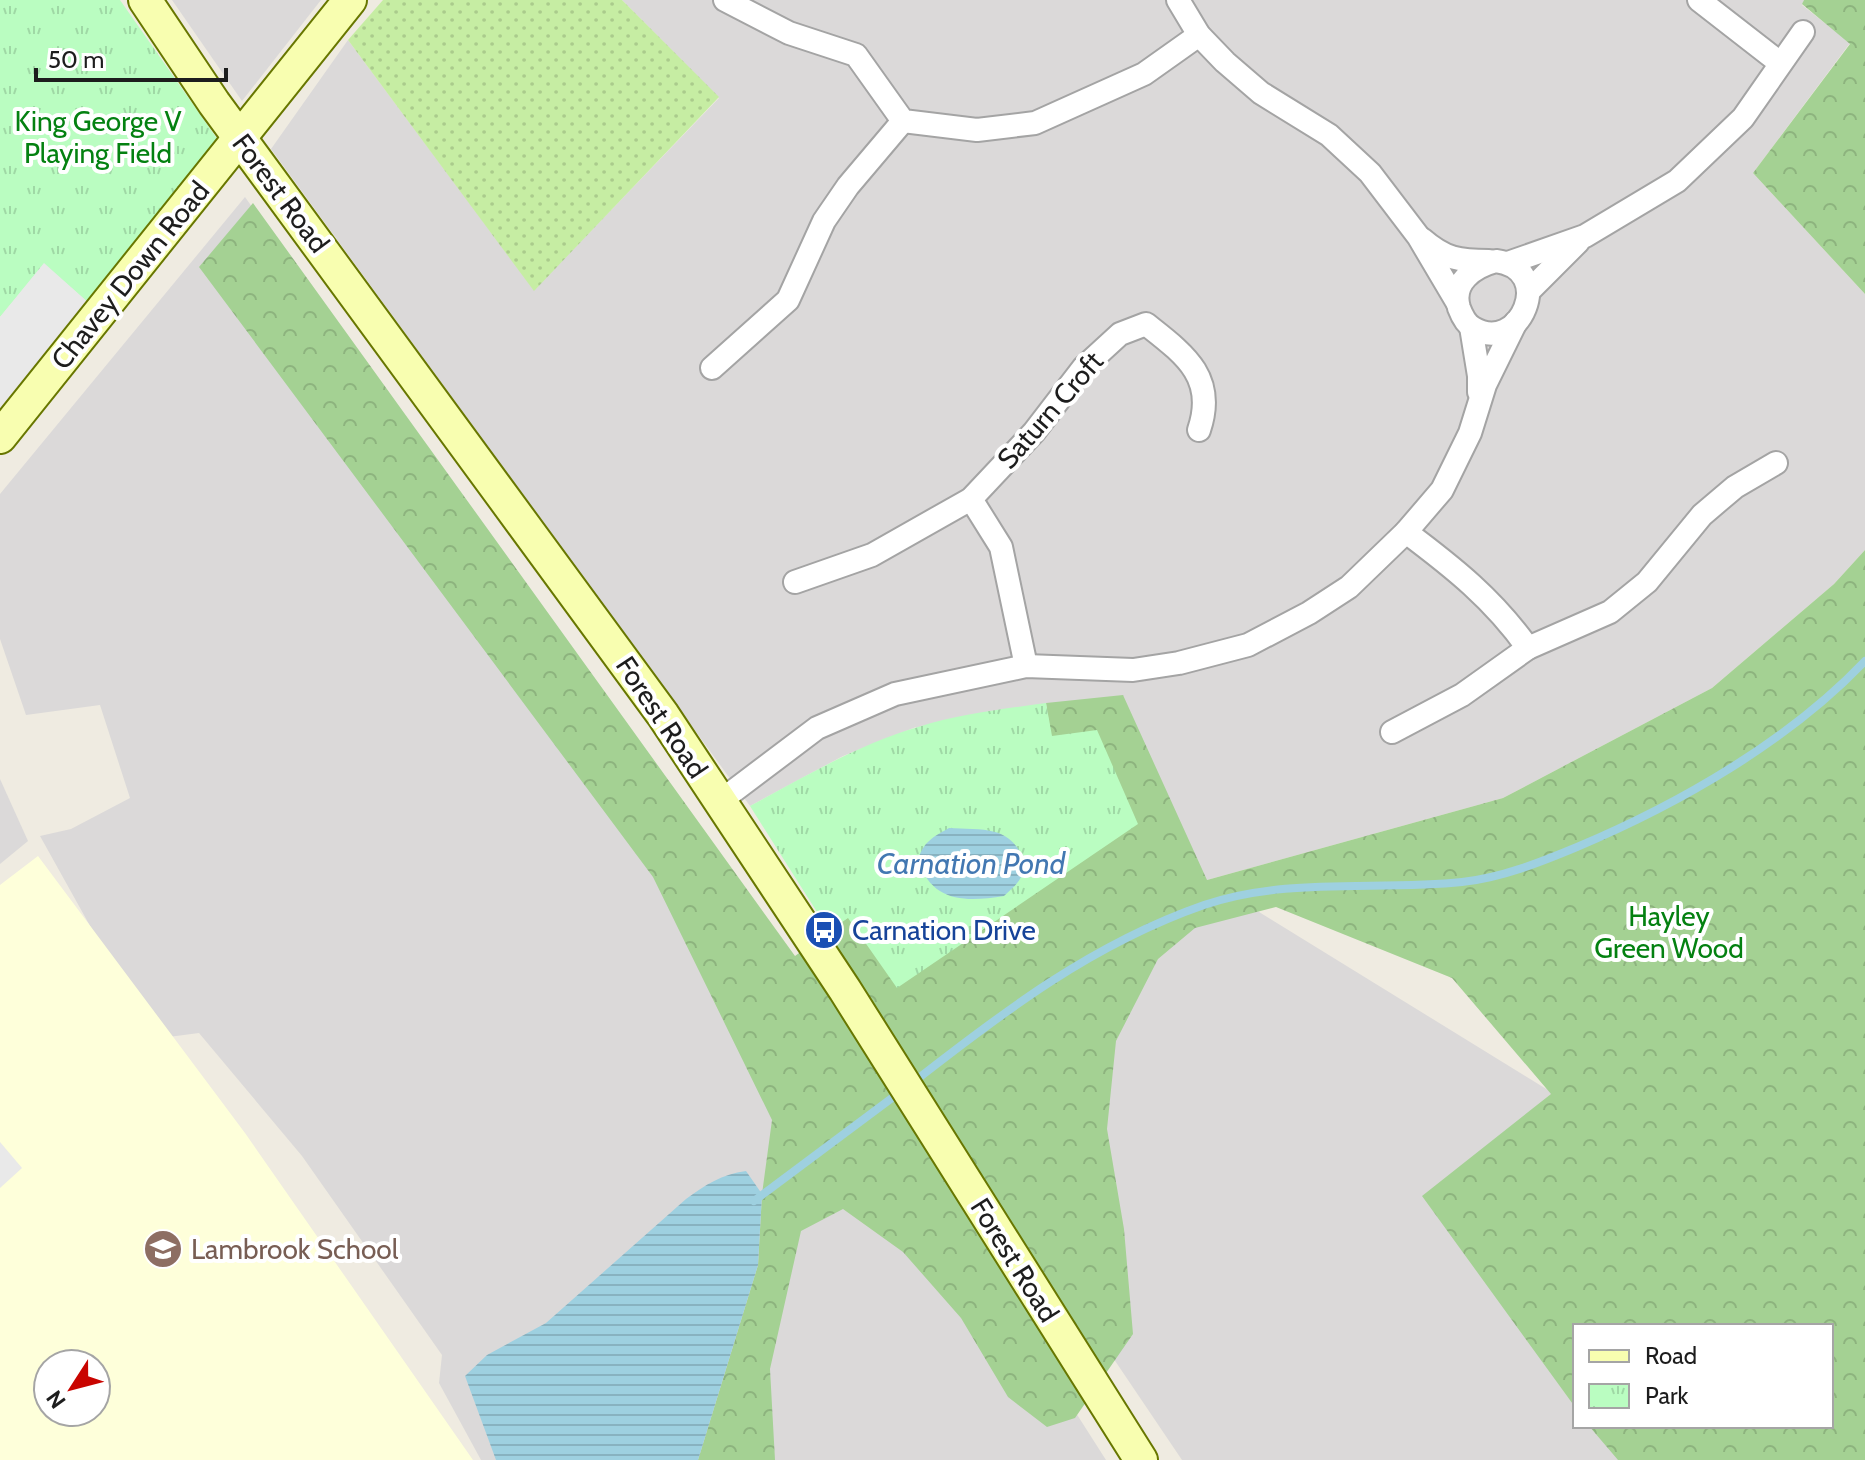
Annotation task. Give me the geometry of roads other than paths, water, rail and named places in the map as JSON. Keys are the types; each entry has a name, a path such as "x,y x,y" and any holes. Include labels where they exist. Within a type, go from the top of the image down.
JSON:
{"main road":[{"name":"Forest Road","path":"145,0 239,137 663,715 891,1063 1141,1460"},
{"name":"Chavey Down Road","path":"0,437 350,0"}],"street":[{"path":"725,0 789,33 856,55 903,121 977,130 1035,123 1144,74 1199,35"},
{"path":"1178,0 1199,35 1225,62 1261,93 1329,135 1360,163 1418,236 1471,327 1479,376 1478,405"},
{"path":"1699,0 1780,63"},
{"path":"1457,302 1459,287 1467,275 1480,265 1502,262 1585,236 1677,181 1743,118 1803,32"},
{"path":"712,368 788,300 824,221 848,186 903,121"},
{"path":"719,802 817,728 895,694 1026,666 1133,670 1179,663 1248,645 1309,613 1349,587 1406,532 1442,490 1470,433 1494,364 1528,306 1529,291 1524,277 1502,262 1459,261 1434,249 1418,236"},
{"path":"1529,291 1585,236"},
{"path":"1471,327 1496,332 1516,322"},
{"name":"Saturn Croft","path":"795,582 872,555 971,499 1034,432 1084,367 1120,334 1146,324 1186,357 1197,373 1205,393 1206,411 1199,430"},
{"path":"1392,732 1462,695 1528,648 1610,612 1647,582 1702,515 1735,487 1776,463"},
{"path":"971,499 1001,547 1026,666"},
{"path":"1406,532 1485,595 1528,648"}],"water":[{"name":"Carnation Pond","path":"949,828 990,831 1008,838 1018,849 1023,862 1018,882 1004,896 976,899 952,896 932,885 918,860 929,841"},
{"path":"746,1171 762,1194 758,1265 698,1460 496,1460 465,1376 487,1355 546,1323 686,1199 714,1181"}],"waterway":[{"path":"911,1084 1015,1006 1086,960 1124,939 1204,905 1235,896 1299,888 1477,880 1535,864 1616,830 1693,790 1767,744 1802,718 1865,661"},
{"path":"754,1201 900,1092"}],"place":[{"name":"Carnation Drive","path":"824,930"},
{"name":"Lambrook School","path":"163,1249"}],"park label":[{"name":"King George V Playing Field","path":"98,137"},
{"name":"Hayley Green Wood","path":"1669,932"}]}
